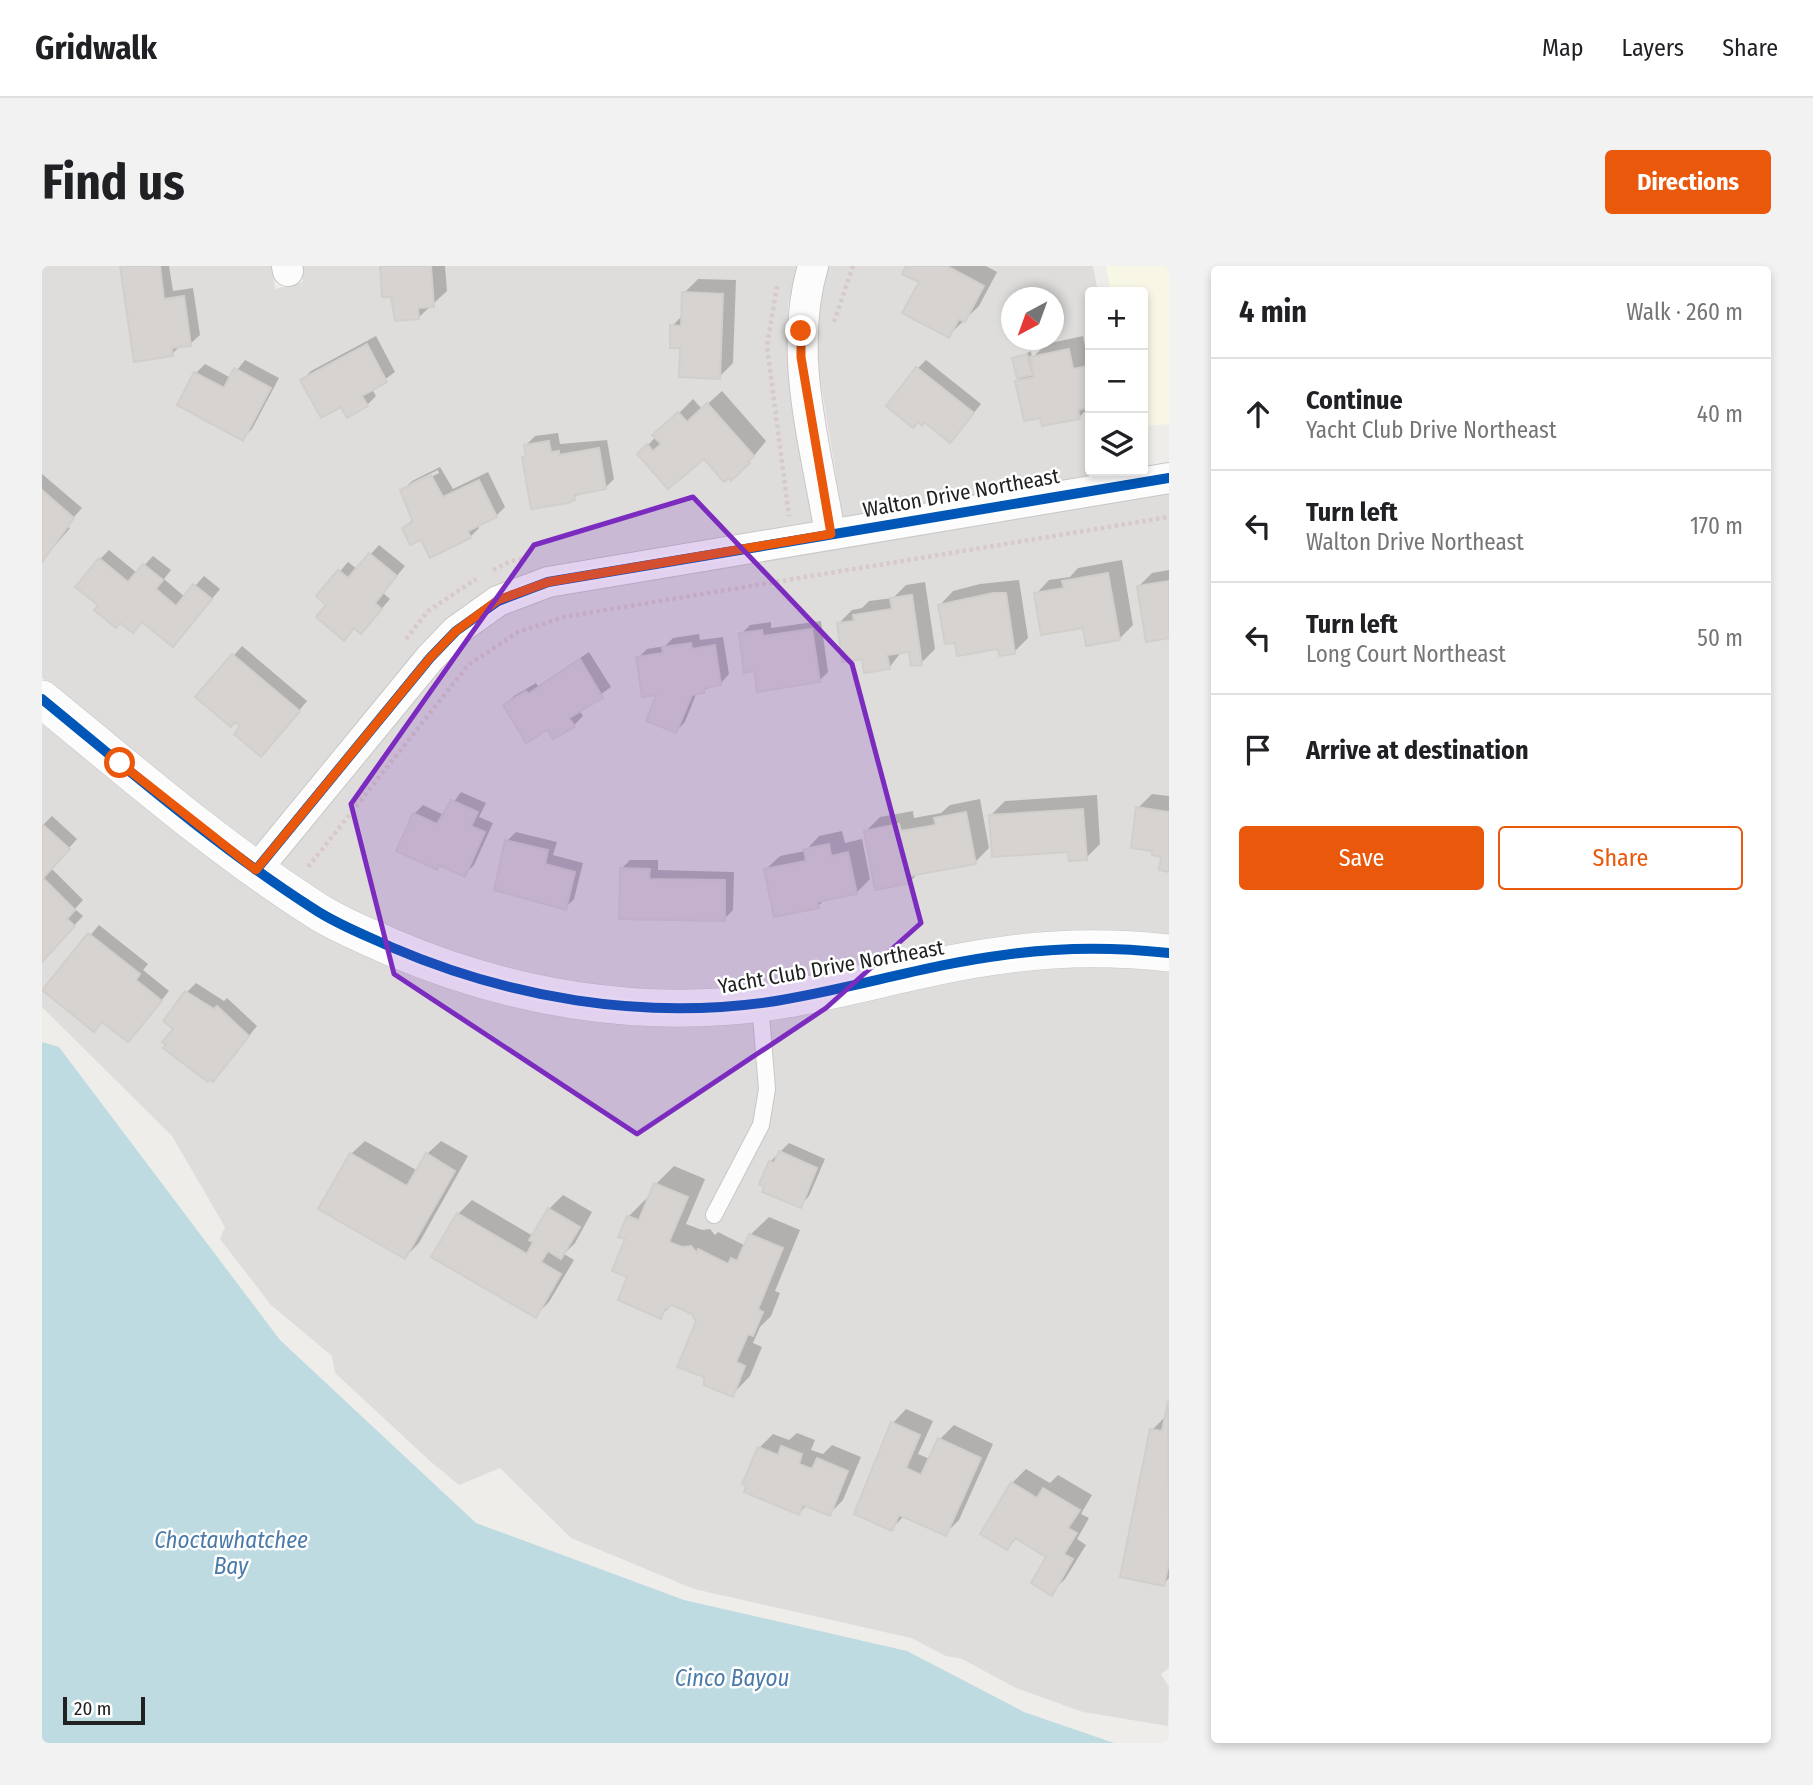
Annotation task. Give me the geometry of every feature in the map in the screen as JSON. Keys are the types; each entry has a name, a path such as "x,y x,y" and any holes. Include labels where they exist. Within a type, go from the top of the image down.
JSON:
{"street":[{"path":"813,266 802,307 801,357 831,534"},
{"name":"Walton Drive Northeast","path":"263,861 430,658 456,631 498,600 548,582 1169,478"},
{"name":"Yacht Club Drive Northeast","path":"42,699 263,861 316,911 349,929 476,979 554,998 647,1008 706,1008 760,1003 1002,955 1072,948 1169,953"}],"lane":[{"path":"713,1215 761,1125 767,1089 760,1003"}],"path":[{"path":"834,326 853,266"},
{"path":"263,861 302,874 468,666 518,632 563,617 1169,517"}],"highlighted area":[{"path":"693,497 852,664 921,923 826,1008 637,1134 394,974 351,804 534,545"}],"shaded area":[{"path":"42,266 272,266 275,289 303,282 302,266 798,266 788,305 787,361 813,522 548,568 490,589 255,849 42,678"},
{"path":"828,266 1093,266 1097,287 1085,287 1085,476 1093,476 843,518 816,354 817,307"},
{"path":"1106,266 1169,266 1169,424 1148,426 1148,287 1110,287"},
{"path":"1169,493 1169,938 707,993 595,988 482,965 356,915 277,865 441,667 465,642 503,614 550,597"},
{"path":"42,718 196,845 550,1013 1071,963 1169,968 1169,1668 1161,1674 1169,1687 1168,1726 1083,1712 1016,1688 962,1659 946,1656 911,1638 694,1589 571,1538 500,1468 459,1485 430,1461 335,1373 332,1356 271,1305 220,1239 225,1227 172,1136 42,1007"}],"water":[{"name":"Choctawhatchee Bay","path":"42,1042 59,1047 280,1340 476,1523 684,1600 907,1651 1024,1712 1114,1743 42,1743"}],"building":[{"path":"120,266 160,266 164,299 184,296 191,346 172,348 173,356 134,362"},
{"path":"380,266 431,266 434,307 418,308 419,319 395,321 391,297 382,297"},
{"path":"906,266 947,266 984,286 965,322 959,319 949,338 902,313 919,282 902,274"},
{"path":"682,292 723,294 720,379 679,377 680,348 670,348 670,325 681,326"},
{"path":"367,344 387,382 362,396 368,406 347,418 341,407 321,418 300,380"},
{"path":"1069,349 1073,369 1085,367 1085,408 1078,410 1080,419 1042,426 1040,418 1024,421 1015,381 1034,377 1030,357"},
{"path":"1027,354 1032,375 1017,378 1012,358"},
{"path":"916,367 974,413 950,443 924,422 922,426 918,422 913,428 886,406"},
{"path":"234,368 271,388 243,441 177,405 194,372 224,388"},
{"path":"707,403 754,456 731,481 729,478 724,482 704,459 668,489 637,454 647,444 653,451 661,444 652,435 678,412 687,422"},
{"path":"549,441 551,452 559,451 559,455 599,448 606,489 574,495 575,500 568,503 531,509 522,457 526,456 524,445"},
{"path":"431,475 443,497 479,480 497,517 468,531 471,538 430,558 421,540 410,545 402,528 413,522 400,490"},
{"path":"42,490 74,518 42,562"},
{"path":"369,553 397,576 375,603 382,609 361,634 354,628 344,641 316,617 326,605 316,596 338,570 348,578"},
{"path":"99,558 128,582 143,564 163,580 156,589 176,606 193,584 212,599 173,647 142,622 133,633 120,623 116,628 94,610 98,605 75,587"},
{"path":"1108,573 1120,640 1086,646 1083,628 1041,635 1034,593 1064,588 1062,581"},
{"path":"1169,581 1169,638 1146,642 1137,586"},
{"path":"993,593 1006,593 1015,654 999,656 998,649 957,656 955,643 945,644 938,605"},
{"path":"912,595 922,665 911,666 909,652 887,655 890,669 864,673 862,659 842,662 837,623 854,621 853,615 892,609 890,598"},
{"path":"812,629 820,682 757,692 754,671 744,673 739,633 762,630 763,636"},
{"path":"691,643 692,649 715,645 721,685 704,688 704,693 692,695 676,733 646,721 656,695 642,697 636,657 663,653 662,647"},
{"path":"232,654 300,711 261,757 234,734 240,726 235,722 231,727 195,697"},
{"path":"580,659 603,698 569,718 575,727 553,739 547,730 526,743 503,705 526,691 528,694"},
{"path":"451,800 478,812 471,826 485,832 465,877 439,865 437,870 396,851 413,813 437,824"},
{"path":"1136,807 1169,812 1169,872 1159,870 1161,857 1152,855 1152,851 1131,848"},
{"path":"1083,809 1087,860 1069,861 1068,852 992,857 989,815"},
{"path":"966,812 976,864 909,876 911,883 875,890 864,831 899,824 901,831 936,825 934,818"},
{"path":"42,824 70,849 43,878 75,910 67,919 75,926 42,962"},
{"path":"505,840 548,850 545,864 575,872 566,910 494,890"},
{"path":"829,844 831,856 848,852 857,894 817,902 819,908 774,917 764,869 806,861 804,849"},
{"path":"620,868 650,869 649,879 725,880 725,921 619,919"},
{"path":"88,933 140,974 136,980 162,1001 128,1042 102,1022 94,1032 42,990"},
{"path":"185,991 214,1009 217,1006 249,1036 213,1082 210,1079 208,1082 163,1048 166,1045 162,1042 173,1029 163,1021"},
{"path":"779,1151 817,1168 801,1208 762,1192 764,1187 759,1184 769,1161 774,1163"},
{"path":"350,1153 407,1186 426,1153 455,1171 405,1259 318,1209"},
{"path":"654,1183 688,1197 669,1242 682,1247 691,1246 697,1253 698,1249 728,1264 731,1258 737,1261 749,1234 783,1248 758,1309 763,1312 753,1336 748,1334 736,1362 745,1366 733,1397 704,1385 704,1377 677,1367 696,1322 692,1314 672,1305 665,1309 661,1319 618,1300 627,1277 612,1271 625,1239 618,1237 627,1216 639,1220"},
{"path":"548,1208 580,1227 561,1259 548,1251 541,1262 561,1274 536,1318 431,1257 457,1213 527,1254 533,1242 529,1240"},
{"path":"1168,1401 1169,1562 1164,1586 1120,1577 1150,1429 1162,1431"},
{"path":"891,1422 920,1435 906,1468 921,1475 938,1438 981,1458 946,1536 899,1515 892,1531 854,1514"},
{"path":"781,1446 802,1454 799,1464 812,1469 817,1458 848,1471 830,1516 803,1505 799,1515 744,1492 746,1485 742,1484 758,1447 778,1455"},
{"path":"1011,1482 1037,1498 1043,1488 1080,1510 1068,1528 1077,1533 1064,1554 1073,1559 1052,1596 1031,1583 1046,1557 1015,1538 1007,1550 980,1534"}],"cycle path":[{"path":"256,870 430,658 456,631 498,601 548,582 1169,478"},
{"path":"42,699 209,834 323,915 436,965 529,992 624,1006 721,1007 799,997 974,959 1025,952 1086,949 1169,953"}],"route":[{"path":"120,763 256,870 430,658 456,631 498,600 548,582 831,534 801,357 801,331"}],"water label":[{"name":"Cinco Bayou","path":"732,1678"}]}
